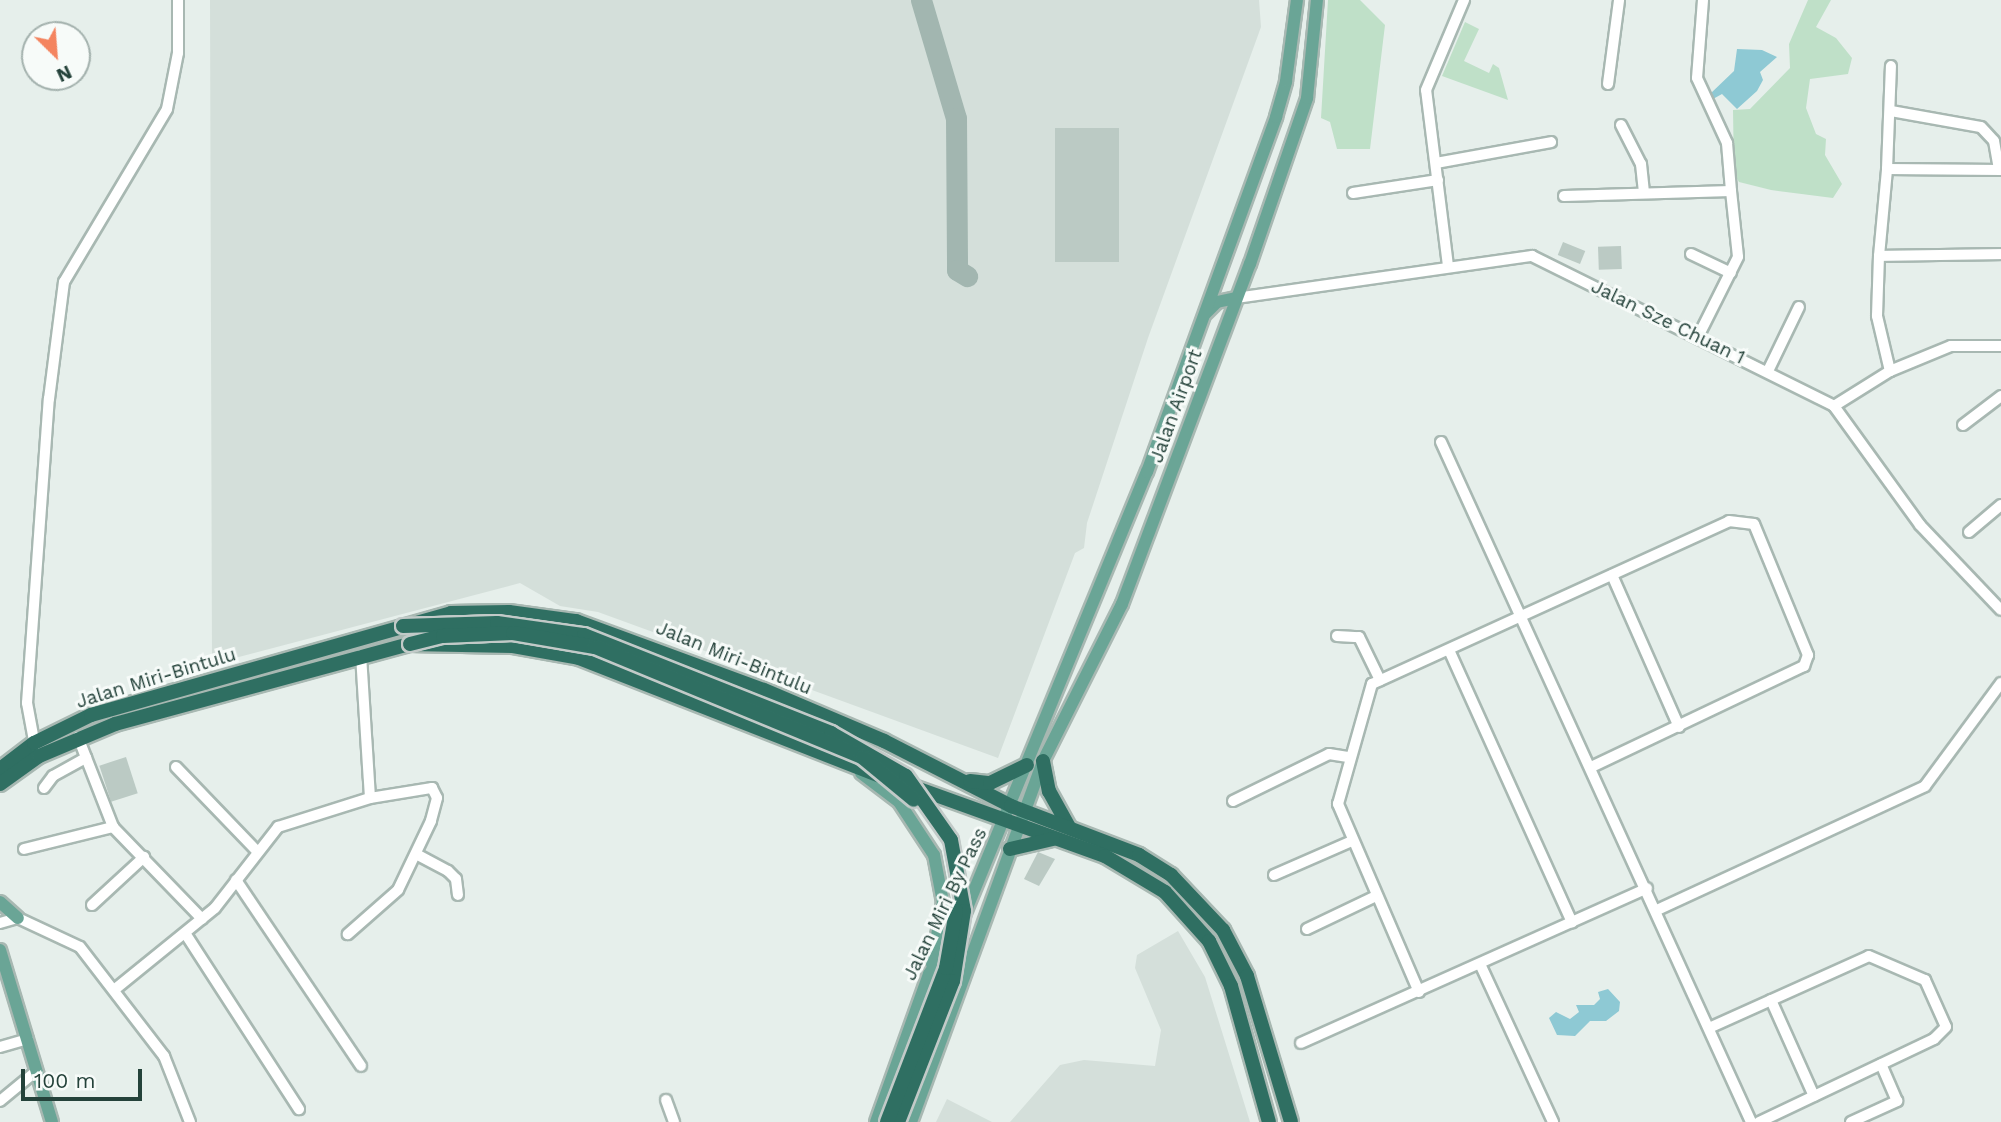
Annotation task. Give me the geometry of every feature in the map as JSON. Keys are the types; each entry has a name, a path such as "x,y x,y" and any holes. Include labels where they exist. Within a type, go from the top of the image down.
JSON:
{"highway":[{"name":"Jalan Miri-Bintulu","path":"0,769 37,750 91,715 403,626 477,610 576,621 764,690 962,780 1065,833 1166,892 1209,941 1231,986 1269,1122"},
{"path":"403,626 497,623 584,635 831,733 906,776 951,840 964,911 953,981 898,1122"},
{"path":"410,644 454,635 513,634 595,647 862,757 904,788 930,821 946,855 956,916 946,968 887,1122"},
{"name":"Jalan Miri-Bintulu","path":"0,785 37,750 360,655 410,644 513,646 579,658 842,763 1012,824 1065,833 1139,855 1171,875 1223,930 1247,976 1291,1122"},
{"path":"1010,849 1065,833 1049,791 1043,761"},
{"path":"962,780 990,783 1027,765"}],"main road":[{"name":"Jalan Airport","path":"1018,808 1027,765 1119,546 1286,81 1297,0"},
{"name":"Jalan Airport","path":"1018,808 1122,604 1236,298 1307,98 1317,0"},
{"path":"1203,316 1217,302 1236,298"},
{"path":"842,763 899,802 934,855 943,923 929,974"},
{"path":"1012,824 1018,808"},
{"name":"Jalan Miri By Pass","path":"911,1122 1010,849 1012,824"},
{"name":"Jalan Miri By Pass","path":"876,1122 929,974 1012,824"},
{"path":"0,902 18,918"},
{"path":"0,950 28,1039 34,1073 52,1122"}],"street":[{"path":"37,750 27,703 49,399 64,282 167,109 178,53 178,0"},
{"path":"1448,266 1427,81 1464,0"},
{"path":"1608,84 1619,0"},
{"path":"1698,337 1738,257 1727,143 1697,78 1703,0"},
{"path":"1890,371 1877,316 1891,111 1891,66"},
{"path":"1887,169 2000,170 1994,141 1982,127 1891,111"},
{"path":"1621,125 1641,164 1644,192"},
{"path":"1436,163 1551,142"},
{"path":"1353,193 1438,180"},
{"path":"1564,196 1731,191"},
{"path":"1690,254 1731,273"},
{"path":"1879,256 2001,254"},
{"name":"Jalan Sze Chuan 1","path":"1236,298 1448,266 1532,257 1768,371 1834,406 1920,526 2001,610"},
{"path":"1768,371 1799,307"},
{"path":"1834,406 1890,371 1951,346 2001,346"},
{"path":"1963,425 2001,396"},
{"path":"1441,442 1524,617 1751,1122"},
{"path":"1969,532 2001,505"},
{"path":"1419,992 1338,804 1348,757 1369,689 1380,680 1524,617 1729,521 1754,524 1808,655 1797,671 1591,767"},
{"path":"1612,575 1679,727"},
{"path":"1337,636 1359,637 1380,680"},
{"path":"1449,650 1572,923"},
{"path":"360,655 370,798"},
{"path":"1657,910 1924,786 2001,683"},
{"path":"78,737 113,827 202,919"},
{"path":"1233,801 1329,754 1348,757"},
{"path":"44,788 53,776 86,758"},
{"path":"176,767 256,850"},
{"path":"114,990 202,919 236,880 256,850 278,827 370,798 424,787 436,792 416,854 391,898 348,934"},
{"path":"24,849 113,827"},
{"path":"1274,875 1352,841"},
{"path":"416,854 448,871 456,880 458,895"},
{"path":"92,905 144,857"},
{"path":"236,880 361,1066"},
{"path":"1301,1043 1481,966 1647,888"},
{"path":"1307,929 1376,896"},
{"path":"0,923 18,918 70,938 164,1056 190,1122"},
{"path":"185,933 299,1109"},
{"path":"1709,1028 1869,956 1925,980 1946,1027 1881,1064 1759,1122"},
{"path":"1481,966 1553,1122"},
{"path":"1771,1000 1814,1096"},
{"path":"0,1047 28,1039"},
{"path":"1851,1122 1897,1101 1881,1064"},
{"path":"0,1101 34,1073"},
{"path":"666,1100 674,1122"}],"shaded area":[{"path":"210,0 1259,0 1261,27 1148,338 1087,523 1084,548 1075,553 998,758 598,612 560,606 520,583 212,664"},
{"path":"1178,931 1205,977 1250,1122 1010,1122 1060,1065 1084,1060 1155,1066 1161,1030 1135,968 1137,955"},
{"path":"947,1099 992,1122 936,1122"}],"green space":[{"path":"1328,0 1360,0 1385,25 1370,149 1337,149 1330,122 1321,118"},
{"path":"1808,0 1831,0 1816,27 1836,38 1852,58 1848,74 1810,79 1806,108 1816,134 1826,139 1825,155 1842,184 1833,198 1771,190 1739,182 1734,174 1733,110 1750,109 1790,68 1789,44"},
{"path":"1465,22 1479,29 1464,61 1489,73 1493,64 1499,68 1508,100 1442,76"}],"water":[{"path":"1737,49 1762,50 1777,57 1760,72 1763,80 1757,91 1737,109 1722,94 1713,99 1710,94 1734,71"},
{"path":"1608,989 1620,1002 1619,1011 1606,1021 1590,1021 1575,1036 1557,1035 1549,1018 1556,1012 1570,1019 1579,1012 1576,1005 1594,1005 1600,999 1598,992"}],"building":[{"path":"1055,128 1119,128 1119,262 1055,262"},
{"path":"1563,242 1585,251 1580,264 1558,255"},
{"path":"1621,246 1622,269 1599,270 1598,247"},
{"path":"126,757 138,793 111,802 99,766"},
{"path":"1038,852 1055,859 1039,886 1024,879"}],"taxiway":[{"path":"921,0 956,118 957,270 967,276"}]}
